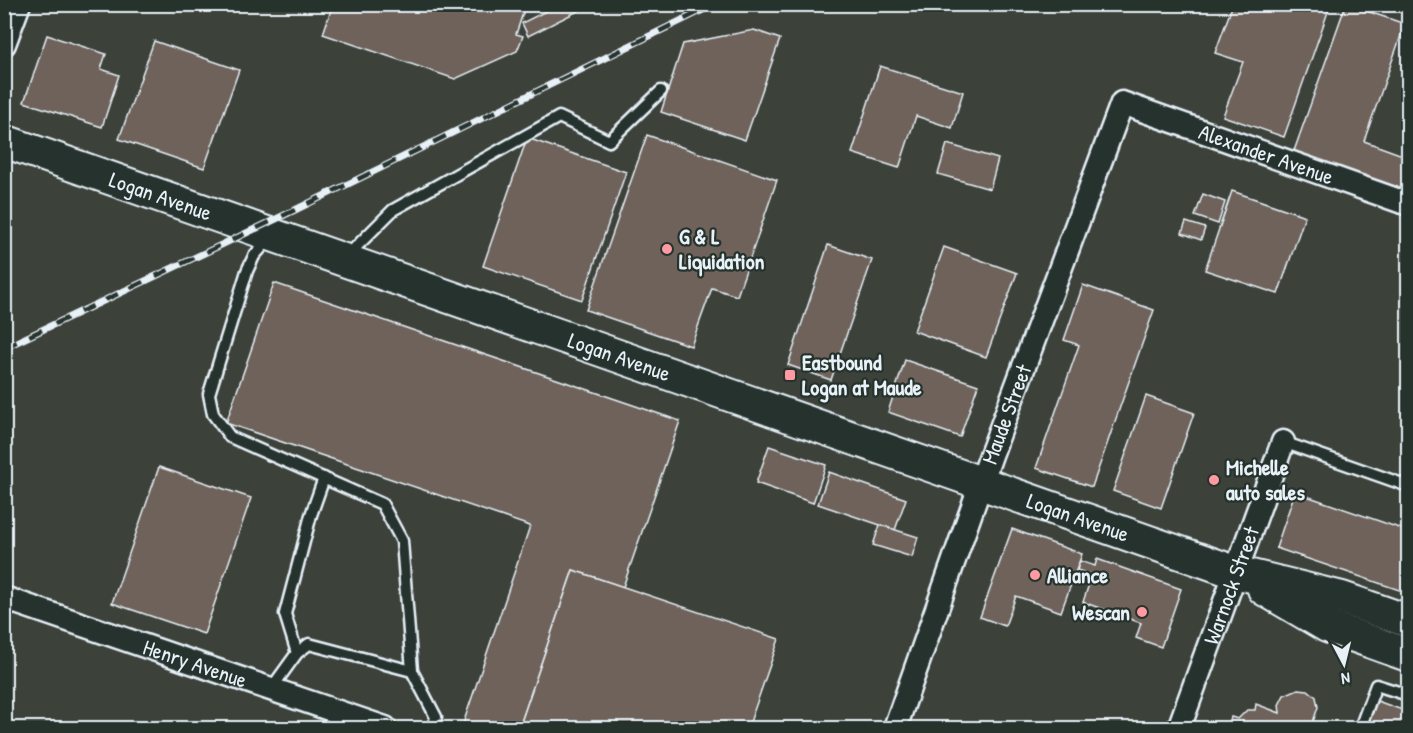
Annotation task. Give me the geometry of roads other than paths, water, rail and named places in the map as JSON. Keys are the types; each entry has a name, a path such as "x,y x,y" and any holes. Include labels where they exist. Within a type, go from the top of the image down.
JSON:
{"main road":[{"name":"Logan Avenue","path":"4,141 1235,572 1342,598 1408,621"},
{"name":"Logan Avenue","path":"1235,572 1327,626 1408,655"}],"street":[{"path":"4,44 19,4"},
{"name":"Alexander Avenue","path":"1122,103 1408,204"},
{"name":"Maude Street","path":"895,729 981,483 1122,103"},
{"name":"Warnock Street","path":"1179,729 1283,442"},
{"name":"Henry Avenue","path":"4,598 385,729"}],"lane":[{"path":"344,260 393,210 559,117 609,141 661,91"},
{"path":"273,235 254,256 247,271 209,394 213,414 230,437 382,504 402,541 412,671 436,717 433,729"},
{"path":"1283,442 1408,486"},
{"path":"297,653 285,614 298,558 324,478"},
{"path":"271,689 297,653 309,644 412,671"},
{"path":"1360,729 1376,685 1408,695"}],"railway":[{"path":"4,348 295,210 715,4"}],"place":[{"name":"G & L Liquidation","path":"667,249"},
{"name":"Eastbound Logan at Maude","path":"790,375"},
{"name":"Michelle auto sales","path":"1214,480"},
{"name":"Alliance","path":"1035,575"},
{"name":"Wescan","path":"1142,612"}]}
